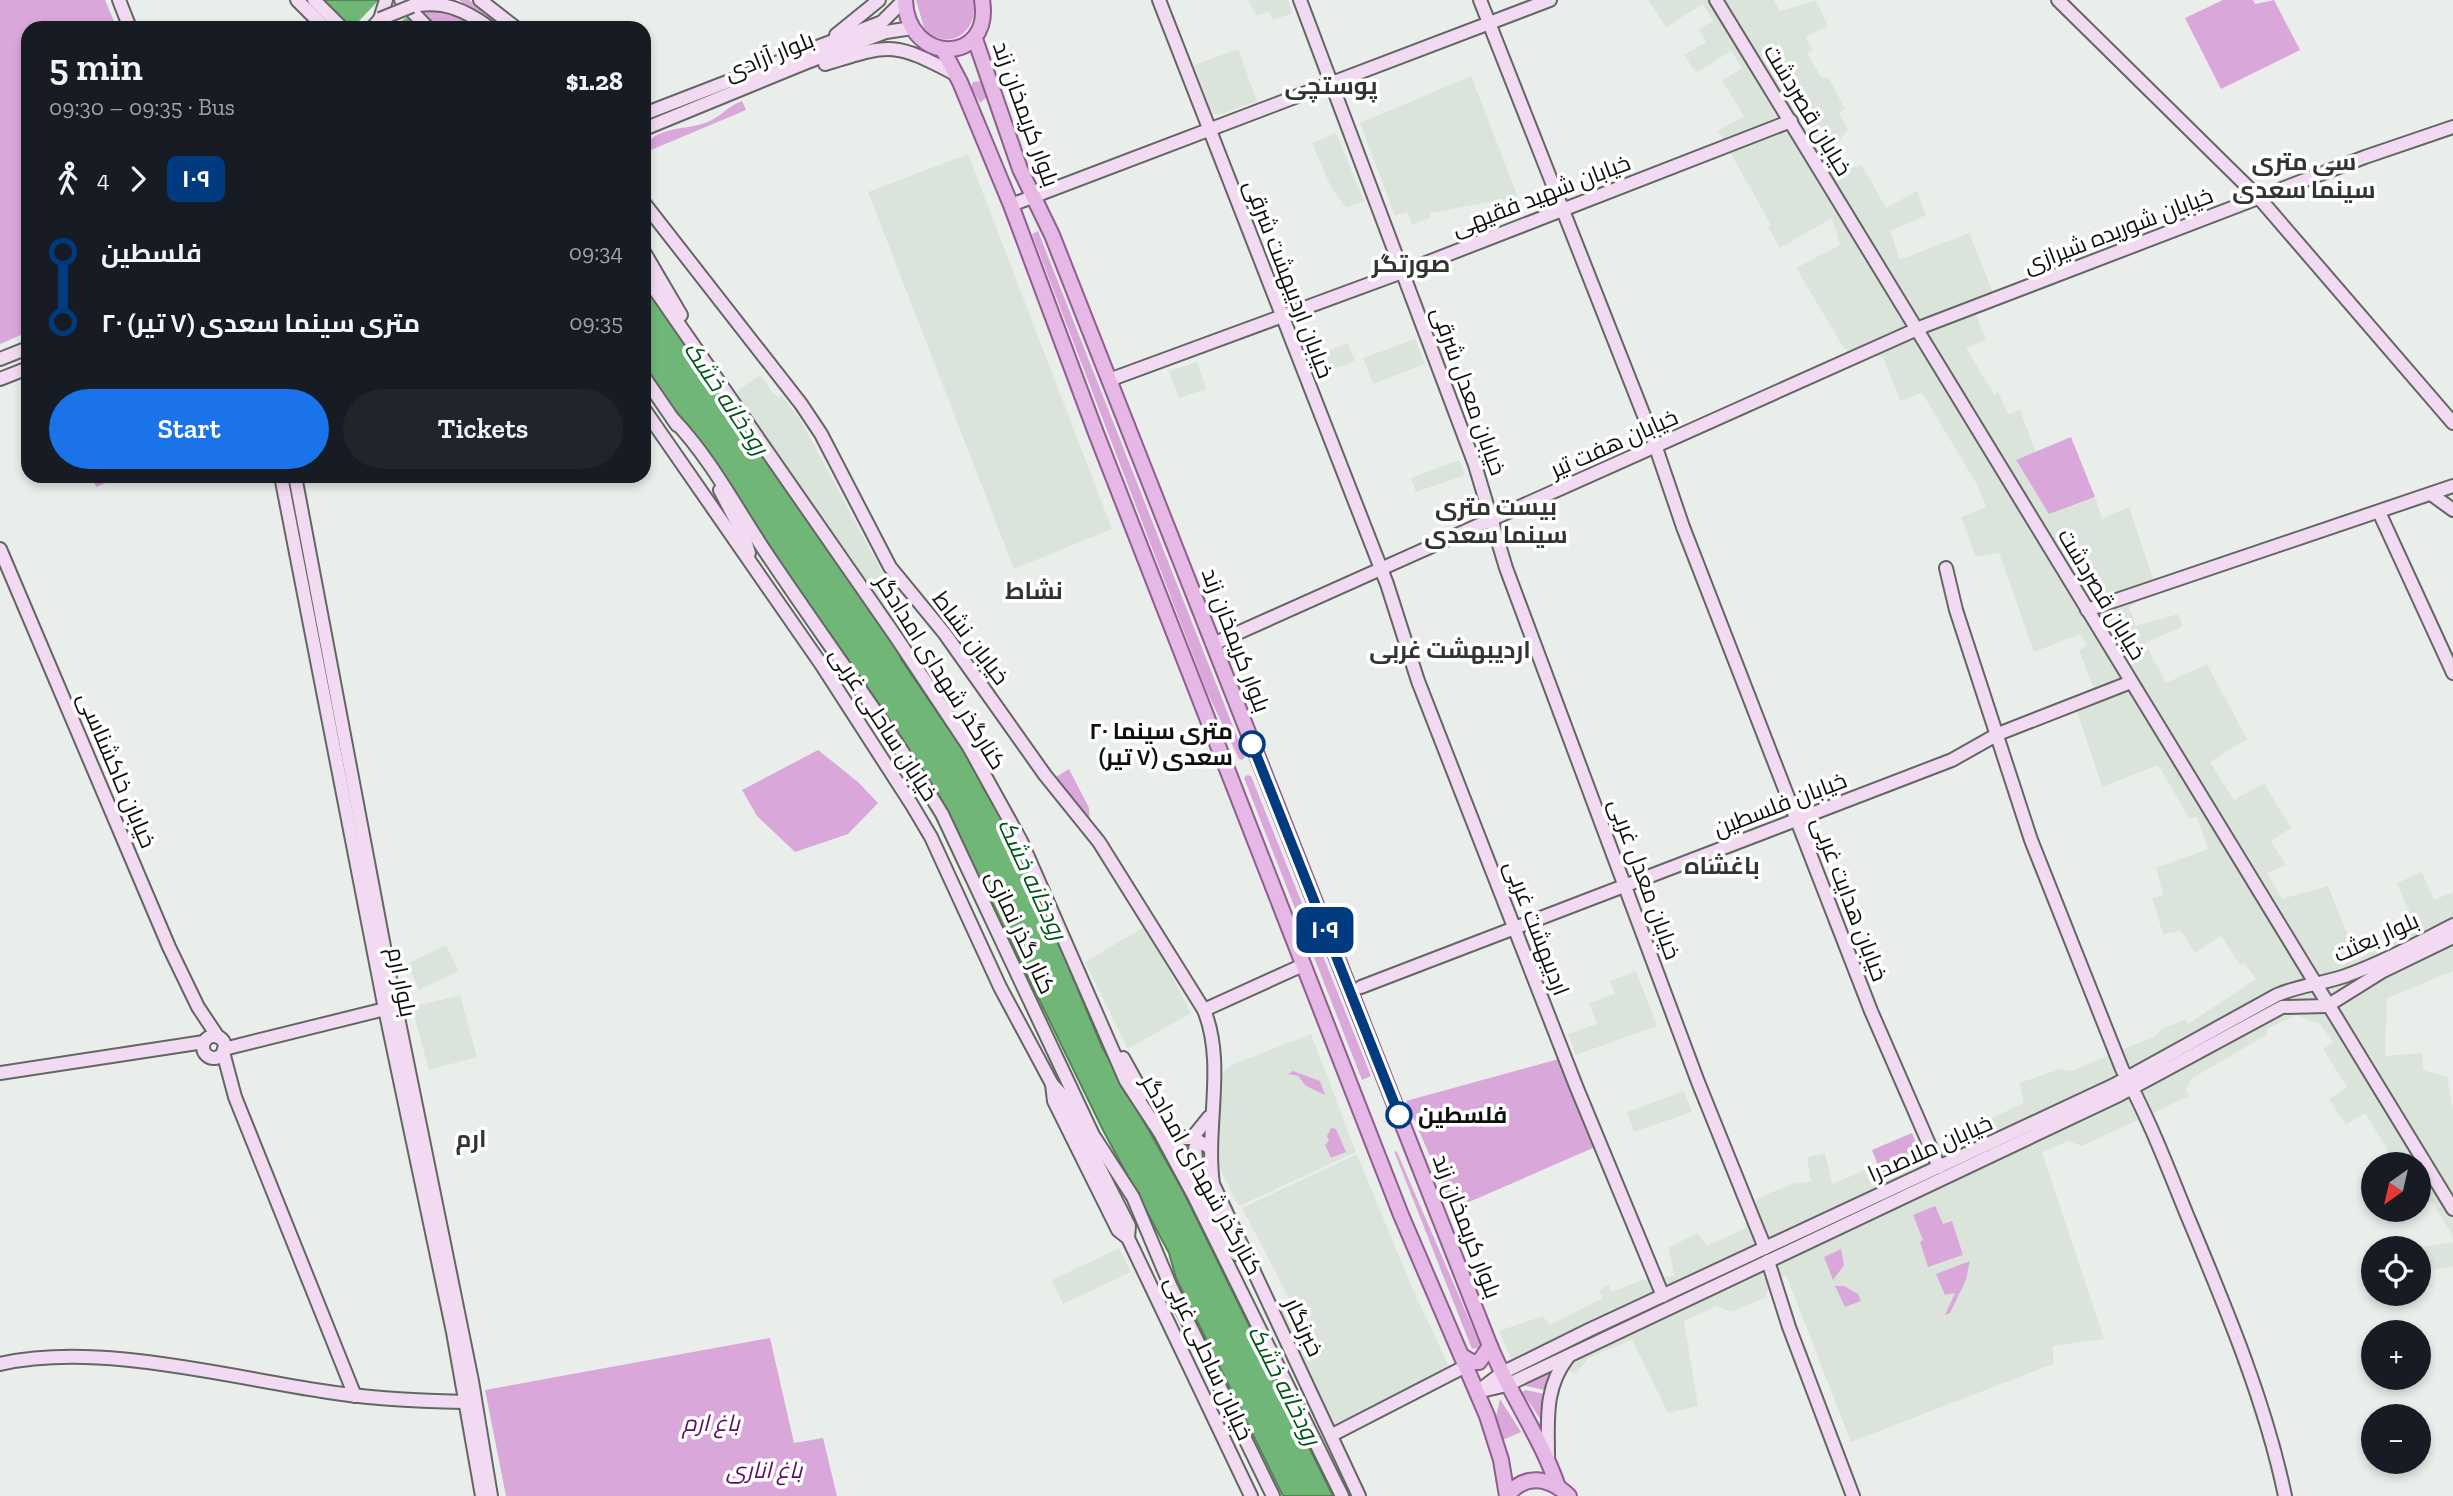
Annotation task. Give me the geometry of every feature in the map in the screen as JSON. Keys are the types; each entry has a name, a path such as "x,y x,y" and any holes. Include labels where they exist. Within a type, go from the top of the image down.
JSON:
{"main road":[{"path":"119,0 127,21"},
{"path":"297,0 318,21"},
{"path":"314,0 335,21"},
{"path":"377,21 386,0"},
{"path":"480,0 507,21"},
{"path":"831,40 879,0"},
{"path":"904,0 912,28 922,40 943,50 957,49 975,39 983,20 982,0"},
{"name":"بلوار آزادی","path":"651,126 831,40 882,22 904,0"},
{"name":"خیابان اردیبهشت شرقی","path":"1159,0 1381,572"},
{"name":"خیابان معدل شرقی","path":"1300,0 1475,466 1492,522"},
{"name":"خیابان هدایت غربی","path":"1480,0 1656,447 1683,527 1871,1012 1939,1167"},
{"path":"1012,205 1550,0"},
{"name":"خیابان قصردشت","path":"1716,0 2453,1209"},
{"path":"2058,0 2260,198 2453,423"},
{"path":"380,21 407,3 439,2 452,5 478,21"},
{"path":"407,3 422,21"},
{"name":"بلوار آزادی","path":"651,112 784,72 886,32 912,28"},
{"name":"بلوار کریمخان زند","path":"975,39 1032,199 1046,225 1109,380 1490,1346 1504,1379 1548,1457 1563,1492"},
{"path":"784,72 817,66 881,47 907,51 955,74"},
{"name":"بلوار کریمخان زند","path":"943,50 1012,205 1096,433 1303,965 1401,1215 1477,1392 1501,1460 1507,1496"},
{"name":"خیابان شهید فقیهی","path":"1109,380 1402,272 1791,121"},
{"name":"خیابان شوریده شیرازی","path":"1915,330 2453,127"},
{"name":"خیابان نشاط","path":"651,214 801,404 821,434 890,567 945,634 1045,775 1099,842 1204,1010"},
{"path":"1021,234 1027,221 1046,225"},
{"path":"651,263 673,297 691,338"},
{"name":"کنارگذر شهدای امدادگر","path":"651,284 691,338 969,747 995,799 1021,841 1126,1082 1160,1133 1195,1198 1342,1496"},
{"name":"خیابان هفت تیر","path":"1213,644 1381,572 1915,330"},
{"path":"0,359 21,351"},
{"path":"0,379 21,371"},
{"path":"651,387 726,500 743,534 752,563"},
{"name":"خیابان ساحلی غربی","path":"651,419 866,731 919,817 1000,987 1052,1084 1063,1096 1129,1226 1128,1238"},
{"name":"کنار گذر نمازی","path":"673,419 696,443 734,498 765,552 912,765 942,814 1093,1135 1133,1197 1171,1287 1273,1496"},
{"name":"بلوار ارم","path":"282,483 472,1381 491,1496"},
{"name":"بلوار ارم","path":"296,483 385,1009 482,1496"},
{"path":"2087,610 2453,486"},
{"path":"2431,494 2453,510"},
{"path":"2379,512 2453,673"},
{"name":"خیابان معدل غربی","path":"1492,522 1506,568 1766,1255 1789,1327 1853,1496"},
{"name":"خیابان خاکشناسی","path":"0,549 198,1007 355,1396"},
{"path":"1947,568 1956,610 2031,840 2129,1083 2211,1273 2267,1425 2285,1496"},
{"name":"اردیبهشت غربی","path":"1381,572 1418,681 1514,928 1663,1296"},
{"name":"خیابان فلسطین","path":"1361,987 1952,760 1998,734 2131,682"},
{"name":"بلوار بعثت","path":"2314,983 2356,972 2453,925"},
{"name":"بلوار بعثت","path":"2327,1006 2383,971 2453,937"},
{"path":"1204,1010 1303,965"},
{"path":"1343,977 1361,987 1358,999 1360,1019"},
{"name":"خیابان ملاصدرا","path":"1862,1209 1939,1167 2129,1083 2277,995 2314,983"},
{"name":"خیابان ملاصدرا","path":"1504,1379 1571,1354 1766,1255 2129,1083 2282,1007 2327,1006"},
{"path":"0,1073 182,1045 214,1046 244,1042 385,1009"},
{"name":"خبرنگار","path":"1204,1010 1212,1030 1214,1052 1209,1147 1213,1184 1332,1435 1357,1496"},
{"path":"1097,1012 1143,1096 1175,1135 1192,1138 1210,1114"},
{"name":"خیابان ساحلی غربی","path":"1052,1084 1054,1101 1118,1230 1128,1238 1251,1496"},
{"path":"1168,1128 1199,1181 1357,1496"},
{"path":"1199,1181 1195,1147 1199,1142 1209,1147"},
{"path":"1098,1164 1119,1189 1171,1287"},
{"name":"خیابان ملاصدرا","path":"1504,1379 1559,1345 1663,1296 1766,1255"},
{"path":"1332,1435 1464,1361 1479,1362 1490,1346"},
{"path":"1548,1457 1549,1393 1558,1371 1571,1354"},
{"path":"0,1364 25,1358 124,1360 355,1396 400,1401 465,1402"},
{"path":"1477,1392 1504,1379"},
{"path":"1350,1475 1367,1496"},
{"path":"1507,1496 1523,1482 1532,1479 1563,1492"}],"shaded area":[{"path":"323,0 393,0 414,21 343,21"},
{"path":"1248,0 1288,0 1293,13 1273,20 1269,11 1256,16"},
{"path":"1648,0 1774,0 1780,11 1816,0 1828,26 1806,37 1813,50 1807,53 1821,77 1829,78 1845,109 1839,113 1848,130 1834,146 1849,168 1862,165 1886,208 1917,191 1926,215 1890,231 1900,260 1969,233 1996,300 1974,310 1986,340 1966,348 1994,394 1998,392 2008,414 2020,410 2036,452 2016,461 2049,514 2095,497 2102,518 2129,507 2157,590 2129,607 2136,626 2178,614 2183,626 2145,643 2166,683 2207,664 2247,739 2210,762 2234,800 2264,783 2291,828 2271,841 2286,865 2267,873 2282,899 2328,886 2356,956 2415,925 2397,883 2422,872 2434,900 2453,892 2453,971 2387,998 2385,1056 2422,1053 2423,1070 2447,1077 2453,1109 2453,1237 2431,1202 2431,1152 2389,1152 2365,1113 2346,1125 2329,1099 2347,1087 2323,1049 2333,1042 2320,1024 2296,1015 2266,1029 2268,1034 2191,1079 2186,1090 2189,1096 2082,1146 2068,1141 2042,1152 2104,1339 2053,1346 2053,1364 1851,1442 1786,1275 1766,1292 1767,1297 1731,1312 1717,1306 1684,1321 1698,1406 1668,1413 1632,1340 1589,1358 1576,1373 1554,1368 1522,1385 1499,1331 1543,1316 1550,1325 1603,1298 1599,1290 1609,1285 1612,1292 1642,1280 1674,1276 1669,1247 1698,1233 1707,1246 1744,1229 1758,1198 1791,1184 1811,1181 1807,1157 1825,1153 1832,1184 1878,1165 1884,1180 1924,1162 1920,1151 2024,1103 2019,1083 2060,1069 2072,1071 2155,1036 2162,1029 2186,1019 2188,1024 2256,979 2244,963 2240,965 2221,936 2195,953 2181,931 2163,934 2152,898 2163,895 2156,868 2208,849 2197,817 2190,819 2158,765 2102,787 2076,709 2097,698 2079,650 2087,646 2080,634 2034,652 1999,553 1976,557 1961,517 1986,507 1976,483 1922,393 1900,401 1883,357 1845,350 1796,268 1840,245 1832,218 1780,248 1768,227 1771,225 1718,131 1744,116 1722,81 1742,68 1731,51 1696,73 1684,55 1706,42 1699,29 1713,21 1703,4 1666,27"},
{"path":"1238,49 1257,101 1219,115 1213,114 1194,65"},
{"path":"1471,76 1518,197 1429,213 1430,218 1412,225 1407,212 1395,216 1360,123"},
{"path":"1336,133 1364,201 1346,208 1331,187 1312,143"},
{"path":"968,154 1112,529 1014,569 868,192"},
{"path":"651,293 898,646 901,659 970,760 984,789 1015,839 1102,1047 1183,1191 1333,1496 1283,1496 1176,1278 1169,1253 1103,1130 940,797 767,546 739,498 651,379"},
{"path":"1415,339 1425,364 1373,384 1363,358"},
{"path":"1348,343 1355,361 1318,375 1311,357"},
{"path":"1197,362 1206,389 1179,398 1169,371"},
{"path":"760,375 772,392 779,398 782,395 803,424 881,570 907,606 889,617 734,393"},
{"path":"1459,460 1465,475 1416,492 1411,478"},
{"path":"1146,926 1191,1013 1128,1049 1085,962"},
{"path":"446,945 459,971 419,990 407,964"},
{"path":"1636,971 1657,1026 1576,1055 1568,1034 1597,1024 1589,1003 1615,994 1610,981"},
{"path":"460,995 477,1057 429,1070 412,1007"},
{"path":"1311,1034 1356,1152 1239,1206 1214,1157 1219,1076 1232,1065"},
{"path":"1684,1091 1692,1112 1634,1132 1627,1112"},
{"path":"1357,1154 1410,1283 1451,1371 1345,1422 1335,1424 1274,1311 1291,1302 1242,1208"},
{"path":"2453,1242 2453,1266 2431,1270 2431,1245"},
{"path":"1119,1248 1131,1272 1063,1304 1052,1280"}],"green space":[{"path":"0,0 105,0 114,21 21,21 21,335 0,344"},
{"path":"459,0 469,0 499,21 490,21"},
{"path":"916,0 973,0 972,22 960,36 942,39 933,36 924,28"},
{"path":"2223,0 2253,0 2255,4 2274,0 2300,50 2221,89 2185,18"},
{"path":"436,11 466,21 428,21 419,12"},
{"path":"980,81 987,97 980,103 971,88 973,82"},
{"path":"742,101 746,110 651,150 651,139 658,135 705,123"},
{"path":"1038,231 1245,757 1242,760 1239,759 1207,692 1032,234"},
{"path":"2071,437 2095,497 2049,514 2016,460"},
{"path":"818,750 858,782 878,803 848,834 795,852 757,816 742,790"},
{"path":"1069,769 1089,808 1090,824 1056,777"},
{"path":"1251,776 1371,1076 1362,1080 1244,778"},
{"path":"1559,1059 1593,1148 1453,1209 1406,1101"},
{"path":"1293,1071 1320,1081 1325,1095 1306,1086 1298,1076 1288,1074"},
{"path":"1331,1128 1336,1129 1346,1152 1331,1158 1325,1145 1329,1141 1327,1136"},
{"path":"1912,1133 1924,1162 1884,1181 1872,1150"},
{"path":"1394,1151 1397,1152 1481,1347 1472,1349"},
{"path":"1935,1206 1943,1224 1952,1221 1963,1255 1928,1267 1920,1242 1923,1240 1913,1215"},
{"path":"1841,1249 1844,1265 1833,1280 1824,1257"},
{"path":"1970,1261 1966,1280 1950,1313 1945,1315 1955,1293 1945,1295 1936,1274"},
{"path":"1835,1286 1844,1286 1858,1294 1861,1301 1845,1307"},
{"name":"باغ ارم","path":"770,1338 794,1443 823,1438 837,1496 506,1496 485,1390"},
{"path":"1554,1368 1544,1390 1522,1385"},
{"path":"1526,1390 1544,1394 1543,1423 1522,1392"},
{"path":"1500,1399 1521,1432 1503,1440 1496,1417"}],"pier":[{"path":"379,0 398,0 412,14 402,21 359,21"}],"bus line":[{"name":"۱۰۹","path":"1252,744 1399,1115"}],"place":[{"name":"۲۰ متری سینما سعدی (۷ تیر)","path":"1252,744"},
{"name":"فلسطین","path":"1399,1115"}],"district":[{"name":"پوستچی","path":"1331,86"},
{"name":"سی متری سینما سعدی","path":"2304,176"},
{"name":"صورتگر","path":"1411,264"},
{"name":"بیست متری سینما سعدی","path":"1496,521"},
{"name":"نشاط","path":"1034,591"},
{"name":"اردیبهشت غربی","path":"1450,650"},
{"name":"باغشاه","path":"1722,866"},
{"name":"ارم","path":"471,1139"}],"water label":[{"name":"رودخانه خشک","path":"726,398"},
{"name":"رودخانه خشک","path":"1032,879"},
{"name":"رودخانه خشک","path":"1284,1385"}],"park label":[{"name":"باغ اناری","path":"764,1470"}]}
